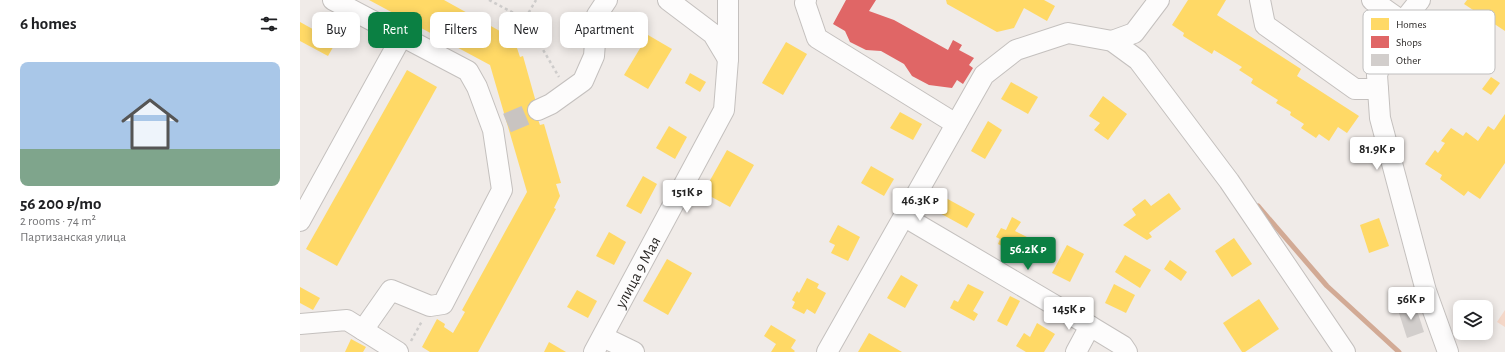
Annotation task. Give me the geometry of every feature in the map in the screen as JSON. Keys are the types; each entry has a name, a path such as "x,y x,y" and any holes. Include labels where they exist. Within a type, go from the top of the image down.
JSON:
{"street":[{"path":"333,0 368,18"},
{"path":"538,110 551,104 583,81 594,56 597,15 607,0"},
{"path":"668,0 713,34 728,59"},
{"name":"улица 9 Мая","path":"598,344 724,110 728,59 728,0"},
{"path":"806,0 805,3 817,38 956,124"},
{"path":"1112,41 1134,33 1159,0"},
{"path":"1260,0 1265,25 1355,89 1378,89"},
{"path":"1372,0 1387,10"},
{"path":"1413,10 1420,0"},
{"path":"827,352 984,75 1016,50 1068,33 1112,41 1138,60 1229,181 1345,352"},
{"path":"363,330 391,290 430,306 443,304 502,190 500,126 468,71 422,47"},
{"path":"300,221 395,48"},
{"path":"1377,74 1380,118 1426,291 1448,352"},
{"path":"904,217 1090,326 1123,346 1127,352"},
{"path":"300,324 347,320 363,330 403,349"},
{"path":"1076,352 1090,326"},
{"path":"598,344 634,352"}],"path":[{"path":"489,0 511,12"},
{"path":"528,12 536,0"},
{"path":"542,48 568,91"},
{"path":"403,349 430,306"}],"shaded area":[{"path":"1505,310 1505,327 1497,322"}],"building: Homes":[{"path":"369,0 444,0 466,12 430,12 430,33 422,28 422,12 391,12"},
{"path":"946,0 1044,0 1055,6 1047,21 1024,8 1014,28 997,32 947,4"},
{"path":"1188,0 1226,0 1217,15 1301,69 1297,76 1359,116 1347,133 1338,127 1329,141 1319,134 1316,138 1301,128 1304,124 1290,115 1291,112 1276,103 1278,100 1251,83 1253,79 1239,70 1242,67 1214,50 1212,54 1183,36 1184,33 1172,25"},
{"path":"1467,0 1505,0 1505,31 1495,24 1495,10 1473,10 1464,4"},
{"path":"300,22 312,29 312,47 300,41"},
{"path":"491,26 499,31 499,48 517,48 520,57 523,56 539,113 536,114 540,125 544,124 561,183 556,184 560,196 554,208 556,209 478,352 430,352 422,347 437,319 445,324 444,327 453,333 465,312 462,310 527,192 490,65 458,48 491,48"},
{"path":"648,35 672,49 648,89 624,75 640,48 648,48"},
{"path":"786,42 807,54 783,95 762,83"},
{"path":"313,48 333,48 328,56"},
{"path":"407,70 437,87 337,266 306,249"},
{"path":"690,73 706,82 700,92 685,83"},
{"path":"1491,77 1500,83 1491,95 1482,89"},
{"path":"1011,82 1038,97 1028,114 1001,99"},
{"path":"1103,96 1127,114 1108,140 1094,130 1100,123 1089,116"},
{"path":"900,112 922,124 913,140 890,128"},
{"path":"1505,114 1505,163 1480,199 1468,191 1464,196 1440,179 1442,175 1425,164 1435,150 1438,153 1445,143 1441,141 1451,128 1463,136 1466,132 1478,141 1488,126 1494,130"},
{"path":"988,121 1002,130 985,159 971,151"},
{"path":"669,126 687,137 675,159 656,148"},
{"path":"727,150 754,165 730,207 697,189 702,180 708,184"},
{"path":"871,166 894,179 884,196 861,183"},
{"path":"643,176 657,184 641,214 626,206"},
{"path":"1169,193 1181,209 1149,233 1152,237 1147,240 1123,225 1136,215 1132,209 1145,199 1151,206"},
{"path":"944,197 975,214 967,228 936,211"},
{"path":"1012,217 1021,222 1015,231 1027,237 1018,254 998,244 1000,239 996,237 1001,228 1006,230"},
{"path":"1379,218 1389,246 1369,253 1360,225"},
{"path":"838,225 860,237 848,261 831,253 835,245 829,242"},
{"path":"609,232 626,242 614,265 596,256"},
{"path":"1234,238 1252,264 1232,277 1215,251"},
{"path":"1067,245 1084,254 1070,282 1052,273"},
{"path":"1125,255 1151,270 1140,288 1115,272"},
{"path":"667,259 692,273 668,315 643,301"},
{"path":"1170,260 1187,272 1181,281 1164,269"},
{"path":"901,275 918,285 905,308 887,298"},
{"path":"807,278 819,284 817,288 826,293 815,314 807,309 804,314 792,308 795,302 792,300 797,291 799,293"},
{"path":"968,284 984,292 973,311 978,314 974,321 950,308 954,300 958,302"},
{"path":"1114,284 1135,295 1126,313 1105,303"},
{"path":"300,287 320,298 313,310 300,303"},
{"path":"577,290 597,301 588,318 567,307"},
{"path":"1010,296 1020,301 1007,326 997,321"},
{"path":"1259,299 1279,329 1245,352 1242,352 1223,323"},
{"path":"1037,323 1055,334 1044,352 1026,352 1016,346 1024,333 1030,337"},
{"path":"771,325 796,340 791,348 795,351 794,352 771,352 776,344 764,336"},
{"path":"869,333 902,352 858,352"},
{"path":"351,339 366,347 363,352 345,352"},
{"path":"549,342 566,352 544,352"}],"building: Shops":[{"path":"846,0 876,0 869,11 894,20 948,50 953,40 962,45 959,50 974,58 969,65 973,68 963,84 957,80 952,88 929,85 912,76 904,64 881,51 866,50 850,42 845,31 833,24"}],"building: Other":[{"path":"1415,304 1424,332 1407,338 1398,310"}],"waterway":[{"path":"1258,206 1327,286 1399,352"}],"tunnel":[{"path":"507,123 538,110"}]}
